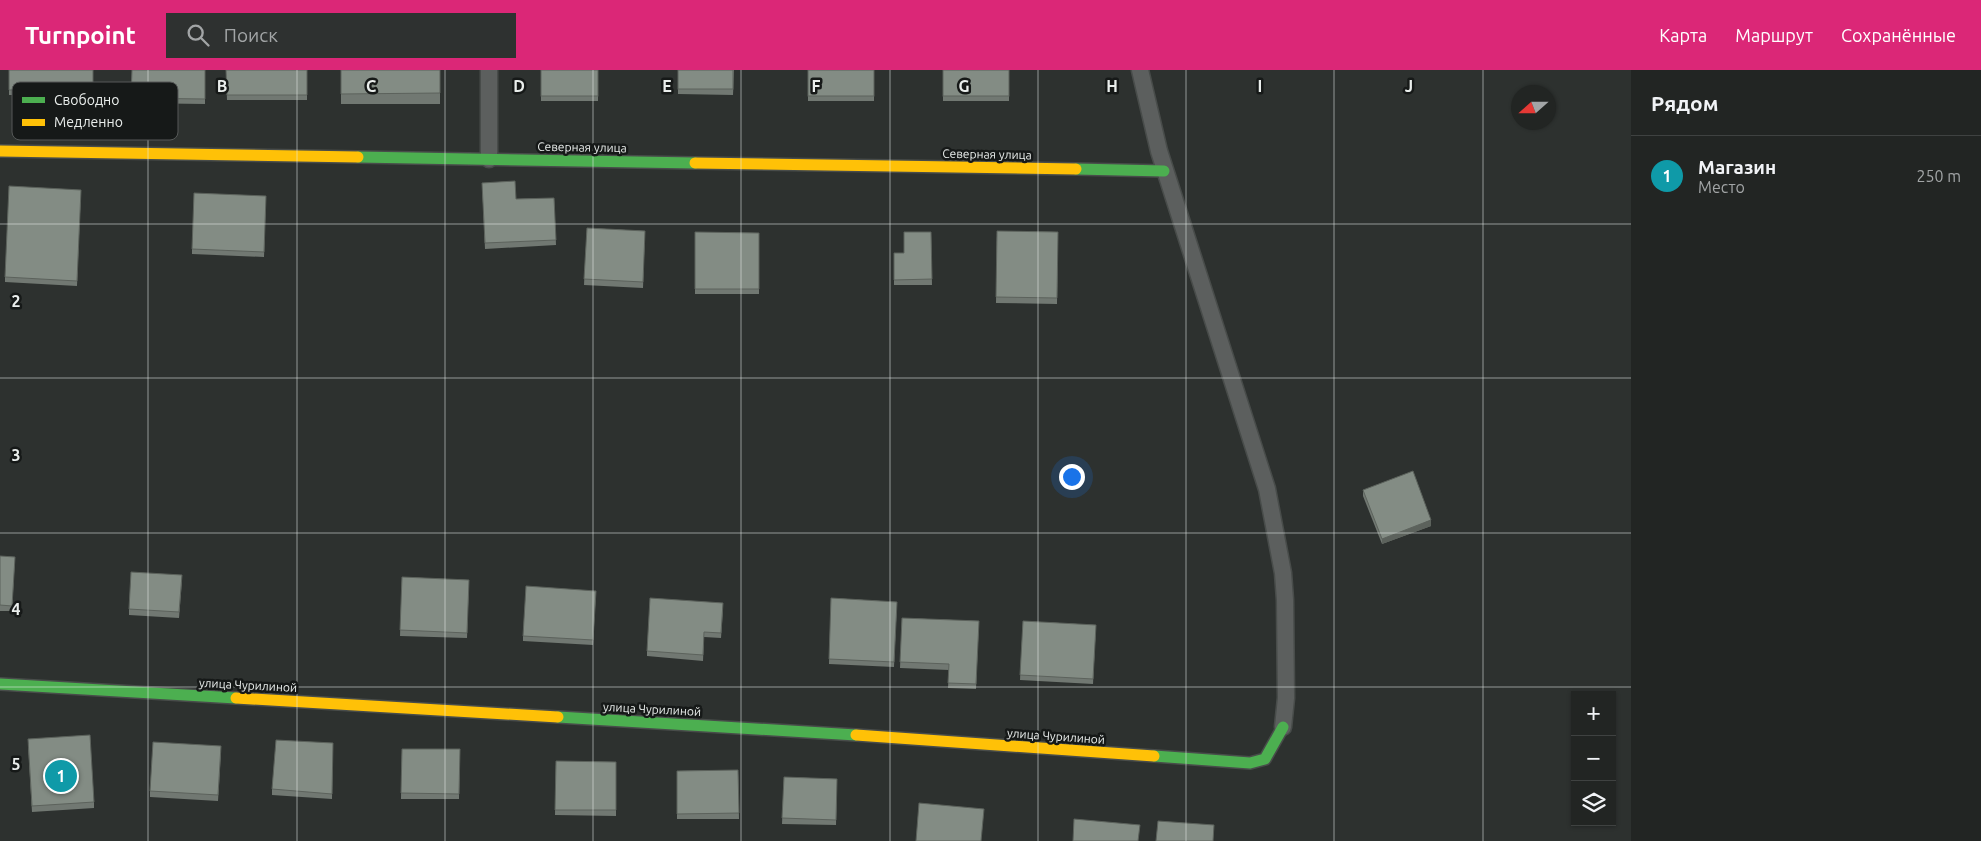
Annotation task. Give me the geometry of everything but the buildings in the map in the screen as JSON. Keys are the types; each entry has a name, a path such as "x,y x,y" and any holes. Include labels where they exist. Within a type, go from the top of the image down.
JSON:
{"street":[{"name":"Северная улица","path":"0,151 1164,170"},
{"name":"улица Чурилиной","path":"0,684 751,728 1250,763 1265,759 1284,727"}],"lane":[{"path":"489,70 489,159"},
{"path":"1140,70 1164,170 1267,489 1278,540 1285,600 1286,698 1284,727"}],"traffic: fast":[{"path":"358,157 695,163"},
{"path":"1076,169 1164,171"},
{"path":"0,684 236,698"},
{"path":"558,717 856,735"},
{"path":"1154,756 1250,763 1265,759 1283,727"}],"traffic: slow":[{"path":"0,151 358,157"},
{"path":"695,163 1076,169"},
{"path":"236,698 558,717"},
{"path":"856,735 1154,756"}],"place":[{"name":"Магазин","path":"61,776"}]}
